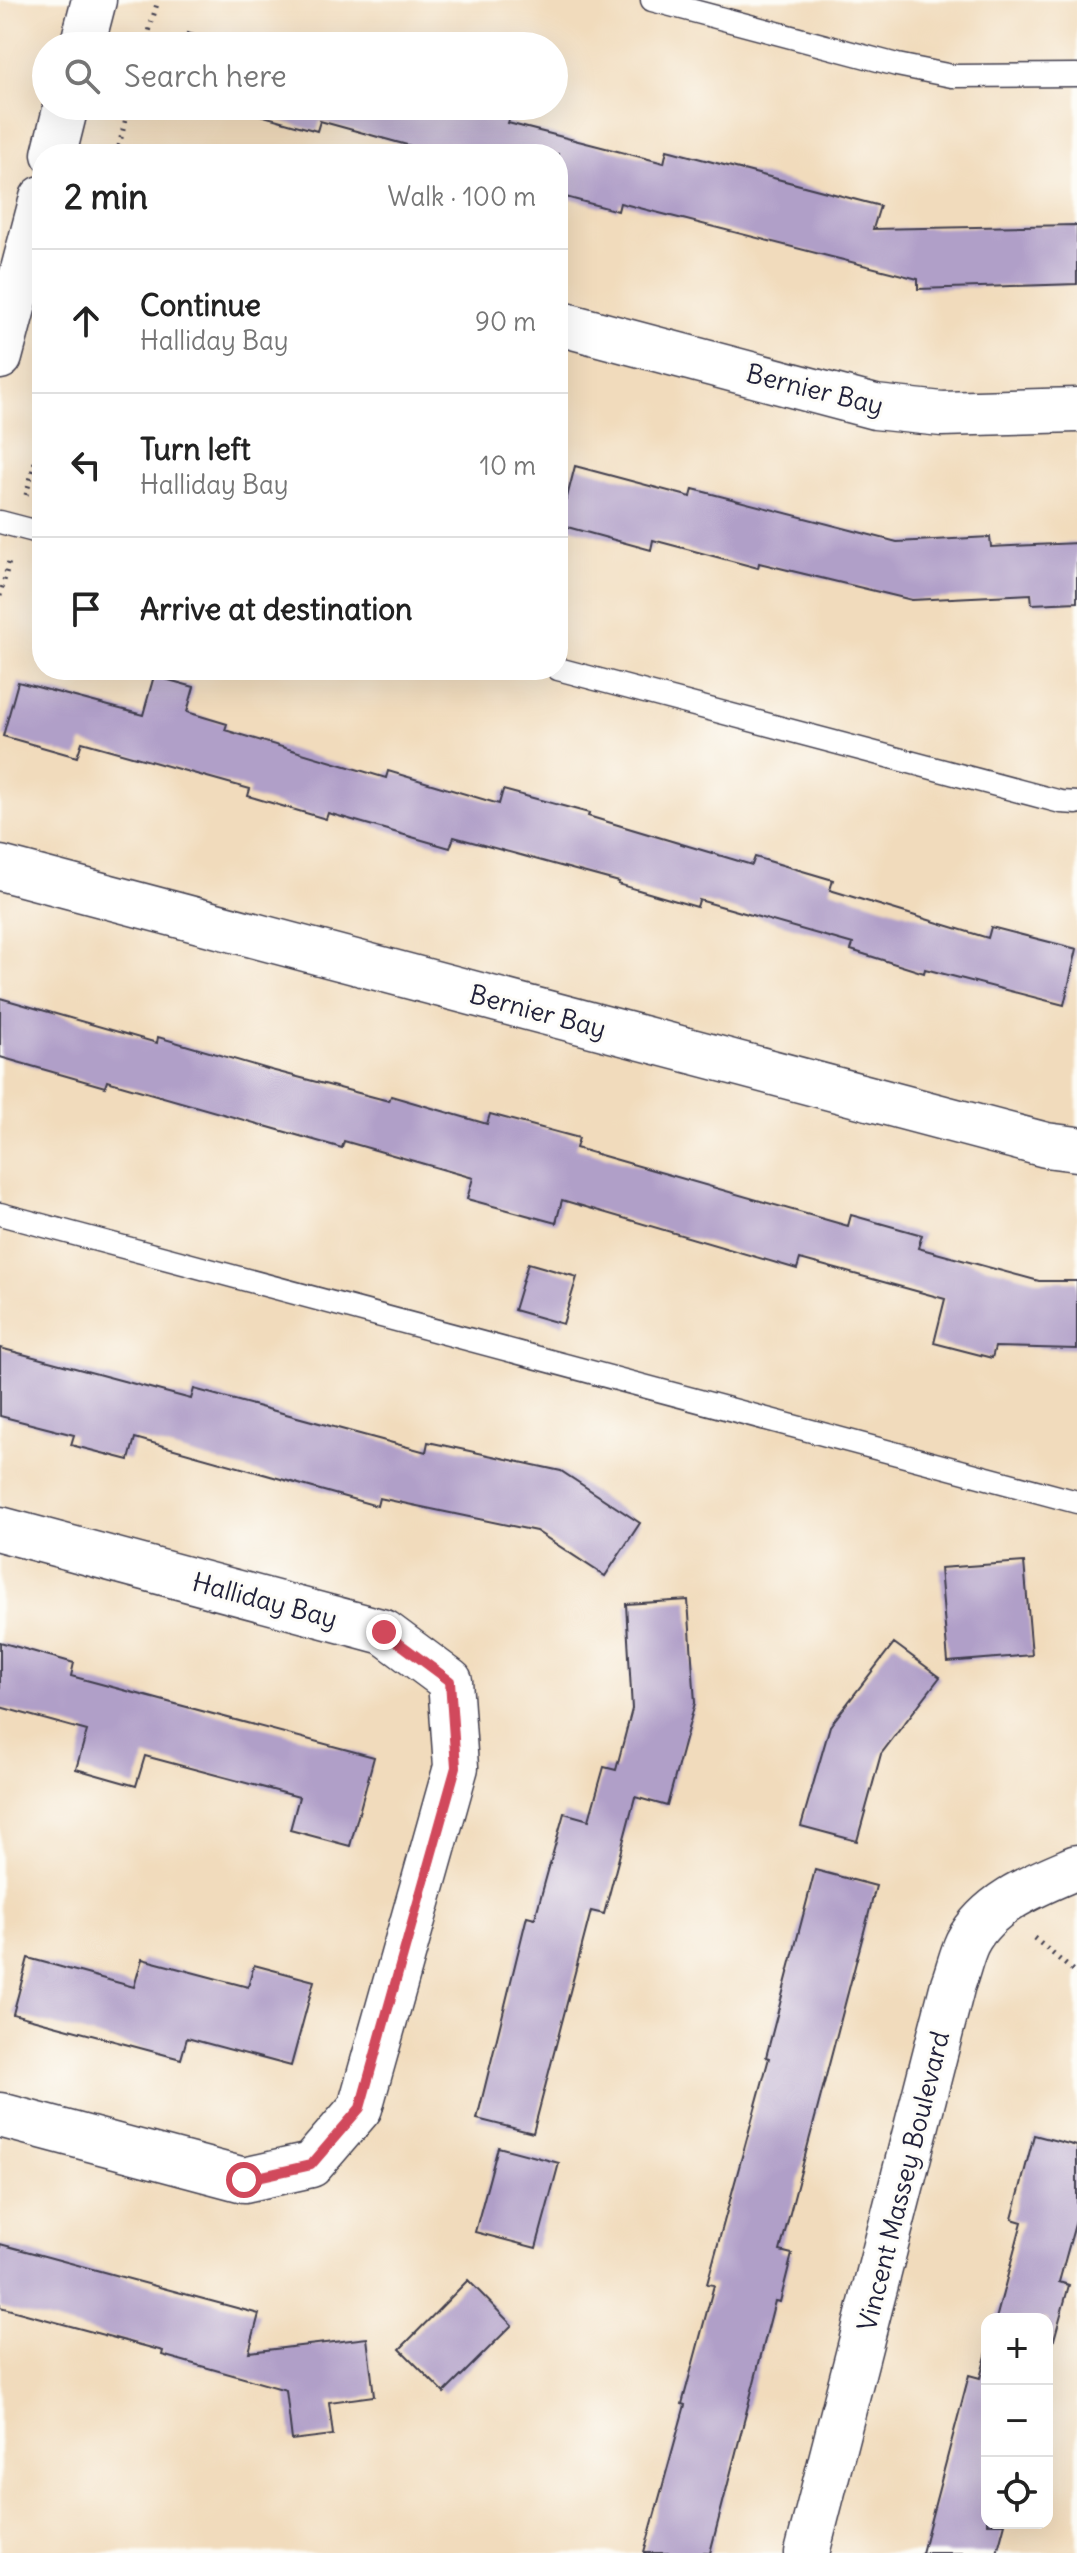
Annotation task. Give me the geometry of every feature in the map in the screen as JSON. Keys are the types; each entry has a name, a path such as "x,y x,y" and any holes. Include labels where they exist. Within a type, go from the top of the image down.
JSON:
{"street":[{"path":"86,32 94,0"},
{"path":"56,144 62,120"},
{"path":"0,357 32,236"},
{"name":"Bernier Bay","path":"568,326 875,407 942,414 1077,410"},
{"name":"Bernier Bay","path":"0,868 1015,1137 1077,1149"},
{"name":"Halliday Bay","path":"0,1529 384,1632 450,1681 456,1767 360,2108 311,2165 244,2180 0,2115"},
{"name":"Vincent Massey Boulevard","path":"807,2553 953,1984 968,1942 996,1907 1077,1867"}],"lane":[{"path":"652,0 897,65 952,76 1077,75"},
{"path":"0,522 32,530"},
{"path":"568,672 1061,802 1077,803"},
{"path":"0,1214 1077,1502"}],"path":[{"path":"149,32 158,0"},
{"path":"120,144 126,120"},
{"path":"26,496 32,474"},
{"path":"0,596 10,556"}],"building":[{"path":"278,120 509,120 508,123 664,163 667,150 880,206 873,229 1077,225 1077,284 918,289 918,279 620,203 618,211 568,198 568,144 403,144 320,121 317,131"},
{"path":"575,466 691,497 693,489 897,542 990,537 991,547 1077,543 1077,602 1032,604 1031,594 912,600 759,563 758,568 653,540 651,550 568,527 568,494"},
{"path":"153,680 169,680 194,687 187,712 227,724 225,730 386,778 388,771 499,804 503,790 589,813 588,816 752,865 755,857 833,880 830,890 988,938 991,927 1077,949 1064,1005 925,969 924,973 851,950 853,944 699,900 697,907 619,882 454,837 450,848 328,813 326,819 248,796 250,789 82,742 77,757 3,736 18,682 143,715"},
{"path":"0,998 157,1043 158,1037 389,1101 391,1096 487,1124 490,1114 579,1138 576,1148 848,1226 851,1215 922,1235 918,1248 1039,1281 1077,1281 1077,1349 995,1347 992,1358 934,1343 945,1299 800,1259 797,1269 562,1200 556,1223 467,1199 473,1178 344,1141 342,1148 107,1081 105,1087 0,1057"},
{"path":"528,1263 577,1277 563,1324 514,1310"},
{"path":"0,1348 191,1399 194,1389 426,1452 428,1442 561,1471 640,1523 605,1576 536,1531 379,1498 377,1506 135,1438 129,1460 71,1445 74,1435 0,1416"},
{"path":"1024,1562 1032,1655 948,1662 940,1568"},
{"path":"688,1600 695,1703 667,1806 635,1797 604,1914 591,1911 533,2133 477,2119 527,1916 535,1918 564,1813 589,1820 604,1767 616,1770 632,1709 626,1604"},
{"path":"0,1642 74,1663 71,1676 374,1757 350,1846 290,1830 299,1797 145,1756 136,1786 76,1769 87,1731 0,1707"},
{"path":"894,1643 940,1677 881,1754 857,1841 801,1826 830,1726"},
{"path":"815,1870 876,1886 780,2251 792,2254 780,2302 775,2301 710,2553 644,2553 714,2285 707,2284 769,2058 766,2057"},
{"path":"28,1958 134,1987 142,1959 248,1987 254,1965 314,1981 291,2066 187,2038 181,2059 13,2014"},
{"path":"1034,2135 1077,2146 1077,2217 1059,2282 1069,2285 1053,2343 1053,2313 998,2313 1022,2222 1012,2219"},
{"path":"498,2147 559,2163 536,2248 475,2232"},
{"path":"0,2244 259,2314 249,2352 367,2338 374,2396 329,2402 333,2435 292,2440 286,2390 162,2355 163,2351 0,2307"},
{"path":"468,2280 512,2325 444,2393 400,2349"},
{"path":"981,2374 981,2529 1003,2529 997,2553 922,2553 969,2375 980,2378"}],"route":[{"path":"244,2180 311,2165 360,2108 456,1767 450,1681 384,1632"}]}
